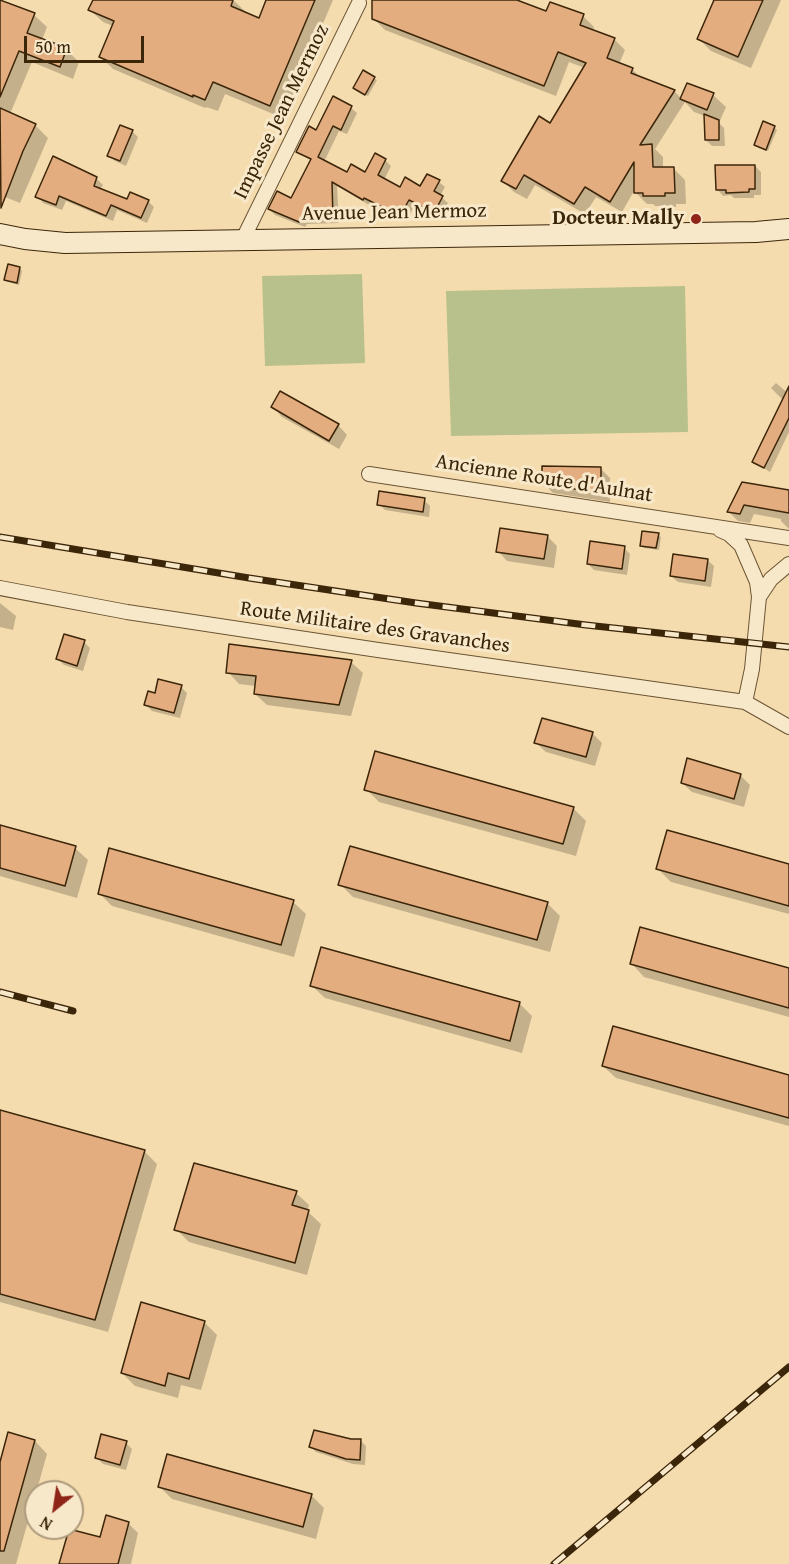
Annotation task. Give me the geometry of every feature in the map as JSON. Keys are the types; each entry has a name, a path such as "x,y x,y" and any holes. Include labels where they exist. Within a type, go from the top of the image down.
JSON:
{"main road":[{"name":"Avenue Jean Mermoz","path":"0,234 65,243 756,232 789,229"}],"street":[{"name":"Impasse Jean Mermoz","path":"243,239 359,3"},
{"name":"Ancienne Route d'Aulnat","path":"369,474 789,538"},
{"name":"Ancienne Route d'Aulnat","path":"713,526 729,534 741,545 757,582 758,603"},
{"path":"789,564 771,579 758,603 752,669 745,702 789,727"},
{"name":"Route Militaire des Gravanches","path":"0,588 139,614 745,702"}],"green space":[{"path":"362,274 365,363 265,366 262,276"},
{"path":"685,286 688,432 451,436 446,291"}],"building":[{"path":"0,0 35,13 27,33 67,48 60,67 19,51 0,97"},
{"path":"93,0 233,0 231,6 259,18 266,0 315,0 270,106 213,82 205,100 193,95 193,97 99,57 114,21 88,10"},
{"path":"372,0 517,0 546,11 550,2 584,14 580,25 615,38 607,58 633,68 631,73 675,90 640,145 652,144 653,167 674,167 675,193 665,193 665,196 643,196 643,193 634,193 634,162 610,202 585,187 574,204 524,175 516,189 501,181 539,116 550,123 586,63 558,52 544,86 372,19"},
{"path":"714,0 763,0 738,57 697,39"},
{"path":"363,70 375,77 365,95 353,88"},
{"path":"687,83 714,93 707,110 680,99"},
{"path":"333,96 352,106 341,130 333,126 318,157 347,172 351,164 365,172 375,153 386,159 378,175 400,187 405,177 420,186 427,174 440,180 434,191 443,196 434,213 409,200 400,216 364,198 363,200 332,182 333,218 301,219 299,222 268,209 277,191 291,198 311,159 296,152 309,126 316,130"},
{"path":"0,108 36,124 1,208"},
{"path":"704,114 719,120 719,140 705,140"},
{"path":"763,121 775,126 766,150 754,145"},
{"path":"120,125 133,130 120,161 107,156"},
{"path":"53,156 97,177 94,186 127,199 130,192 149,200 141,218 111,205 106,216 59,196 56,205 35,197"},
{"path":"715,165 755,165 755,189 749,189 749,192 726,193 726,190 716,190"},
{"path":"8,264 20,267 17,283 4,280"},
{"path":"789,386 789,418 764,468 752,462"},
{"path":"280,391 339,424 329,441 271,407"},
{"path":"542,466 601,467 601,493 542,484"},
{"path":"742,482 789,490 789,513 744,505 740,514 727,512"},
{"path":"379,491 425,498 423,512 377,505"},
{"path":"500,528 548,535 544,559 496,552"},
{"path":"642,531 659,533 656,548 640,546"},
{"path":"590,541 625,546 622,569 587,564"},
{"path":"673,554 708,559 705,581 670,576"},
{"path":"64,634 85,640 77,666 56,659"},
{"path":"229,644 352,660 339,705 254,694 256,676 226,673"},
{"path":"158,679 182,685 174,713 144,705 148,691 155,693"},
{"path":"542,718 593,732 586,757 534,743"},
{"path":"375,751 574,807 563,844 364,790"},
{"path":"687,758 741,774 734,799 681,783"},
{"path":"0,825 76,846 65,886 0,868"},
{"path":"667,830 789,864 789,906 656,869"},
{"path":"350,846 548,902 537,940 338,885"},
{"path":"109,848 294,900 281,945 98,894"},
{"path":"640,927 789,968 789,1008 630,964"},
{"path":"321,947 520,1002 510,1041 310,986"},
{"path":"613,1026 789,1075 789,1118 602,1066"},
{"path":"0,1110 145,1150 95,1320 0,1294"},
{"path":"194,1163 297,1191 292,1205 309,1210 295,1263 174,1230"},
{"path":"141,1302 205,1321 189,1379 168,1373 165,1386 121,1373"},
{"path":"314,1430 351,1439 361,1439 360,1460 346,1459 309,1447"},
{"path":"8,1432 35,1440 4,1551 0,1551 0,1462"},
{"path":"101,1434 127,1441 120,1465 95,1458"},
{"path":"167,1454 312,1494 303,1527 158,1487"},
{"path":"106,1515 129,1522 118,1564 59,1564 66,1540 84,1540 84,1533 100,1537"}],"railway":[{"path":"0,537 416,603 586,625 789,647"},
{"path":"0,992 73,1011"},
{"path":"554,1564 789,1367"}],"place":[{"name":"Docteur Mally","path":"696,219"}]}
